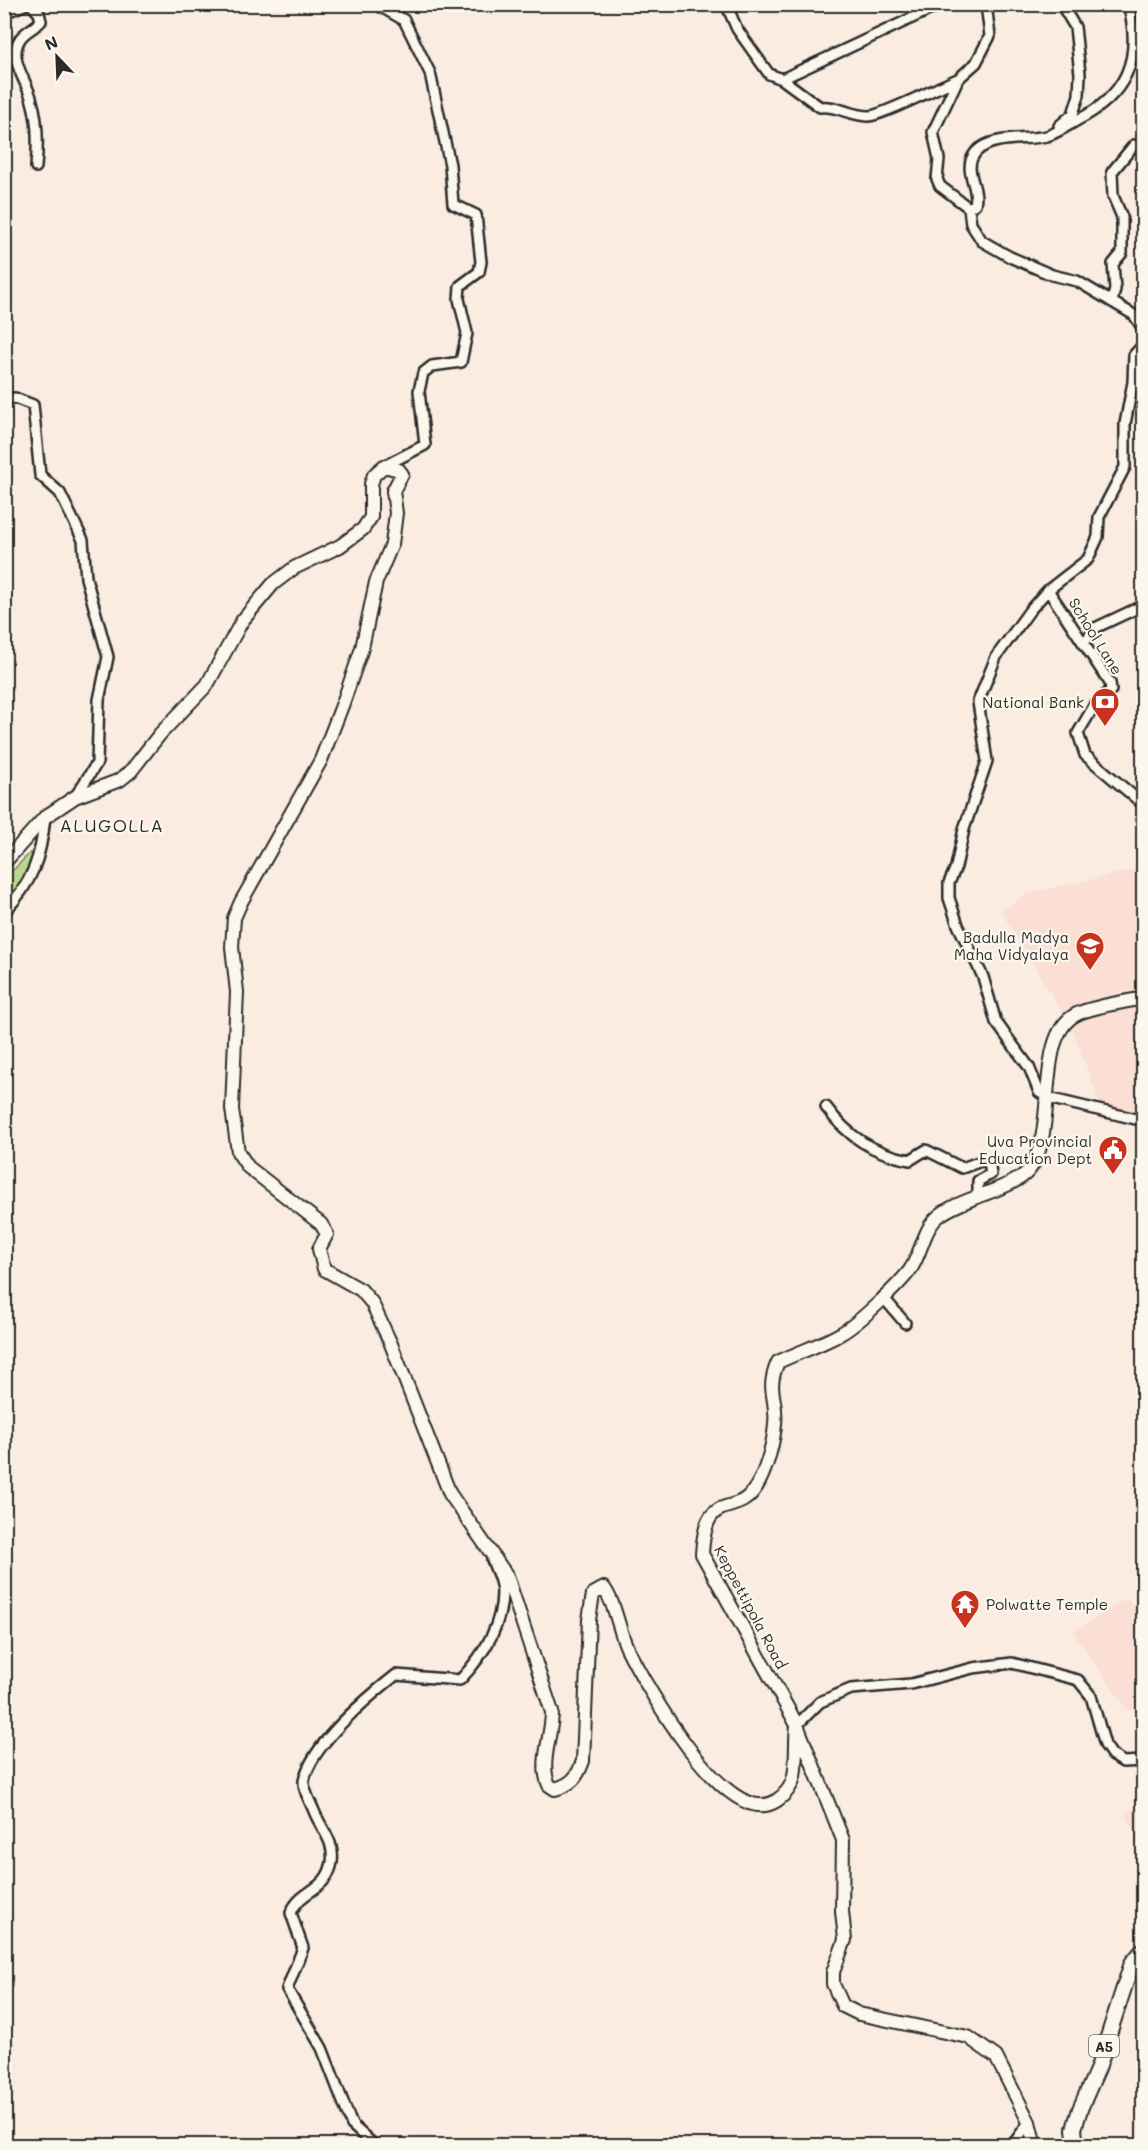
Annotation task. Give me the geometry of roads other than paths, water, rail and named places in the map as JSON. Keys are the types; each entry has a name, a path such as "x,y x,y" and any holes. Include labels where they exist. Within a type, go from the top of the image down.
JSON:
{"highway":[{"name":"A5","path":"1076,2145 1074,2129 1080,2109 1094,2079 1132,1963 1143,1949"}],"main road":[{"path":"4,863 45,817 75,797 120,780 131,771 160,734 207,685 242,621 273,584 294,568 340,546 363,529 371,517 371,484 374,474 384,466 399,470 402,474 393,490 396,513 392,544 376,582 362,648 321,760 234,918 232,947 237,992 232,1109 238,1152 248,1167 321,1224 327,1234 319,1249 319,1258 324,1269 361,1290 372,1303 392,1344 450,1494 507,1576 552,1712 552,1731 545,1765 549,1785 555,1789 569,1784 577,1776 583,1761 589,1620 593,1594 604,1588 626,1646 674,1730 724,1787 741,1800 757,1807 764,1806 772,1804 786,1792 794,1775 796,1725"},
{"name":"Keppettipola Road","path":"1035,2145 1029,2122 996,2057 968,2037 859,2014 843,2006 834,1984 834,1972 845,1940 842,1911 843,1840 796,1725 702,1554 703,1530 708,1518 716,1510 739,1503 753,1492 760,1480 775,1424 771,1378 778,1362 843,1333 903,1281 915,1263 929,1227 938,1216 955,1204 1019,1179 1029,1170 1043,1133 1051,1060 1056,1039 1076,1014 1143,999"}],"street":[{"path":"4,13 26,4"},
{"path":"31,4 39,13 41,21 19,39 17,48 22,81 32,101 38,148 36,167"},
{"path":"376,4 404,20 430,74 450,165 453,204 476,215 481,262 478,272 460,286 459,299 467,333 461,362 432,366 423,373 420,391 425,445 384,466"},
{"path":"726,4 737,29 769,74 782,79 820,107 832,106 839,110 870,116 958,79 976,63 990,36 986,4"},
{"path":"782,79 942,4"},
{"path":"1048,136 1072,114 1079,94 1080,74 1075,27 1061,4"},
{"path":"969,208 975,204 977,198 971,182 970,164 976,152 987,144 1048,136 1097,111 1127,76 1138,55 1134,24 1128,4"},
{"path":"958,79 933,132 939,159 937,178 940,186 969,208 972,224 982,241 1052,275 1077,281 1134,315 1143,330"},
{"path":"1112,302 1115,289 1113,264 1122,253 1122,217 1113,196 1112,172 1134,145"},
{"path":"1143,345 1134,355 1133,382 1125,424 1125,467 1099,517 1098,537 1088,559 1048,590 996,657 978,702 987,760 964,829 956,867 949,883 949,898 958,925 983,977 996,1022 1029,1067 1039,1092 1048,1098 1143,1120"},
{"path":"4,399 15,398 33,405 40,475 60,493 83,540 86,578 108,657 99,700 97,763 75,797"},
{"name":"School Lane","path":"1048,590 1085,642 1110,683 1111,690 1084,720 1078,733 1085,755 1143,805"},
{"path":"1085,642 1095,628 1143,605"},
{"path":"4,912 17,900 35,869 41,850 45,817"},
{"path":"826,1107 842,1128 883,1155 910,1160 926,1150 962,1168 984,1161 989,1163 990,1174 978,1181 978,1195"},
{"path":"883,1297 904,1323"},
{"path":"375,2145 352,2125 322,2048 287,1989 303,1948 291,1913 294,1905 326,1881 332,1861 331,1841 315,1815 304,1784 309,1767 342,1723 361,1702 396,1675 460,1680 477,1663 498,1619 502,1590 488,1547"},
{"path":"796,1725 820,1702 850,1689 911,1684 973,1668 1012,1663 1078,1680 1091,1696 1105,1745 1112,1755 1123,1762 1143,1761"},
{"path":"1012,2145 1029,2122"}],"place":[{"name":"National Bank","path":"1105,728"},
{"name":"Badulla Madya Maha Vidyalaya","path":"1090,972"},
{"name":"Uva Provincial Education Dept","path":"1113,1176"},
{"name":"Polwatte Temple","path":"965,1630"}],"district":[{"name":"ALUGOLLA","path":"112,825"}]}
